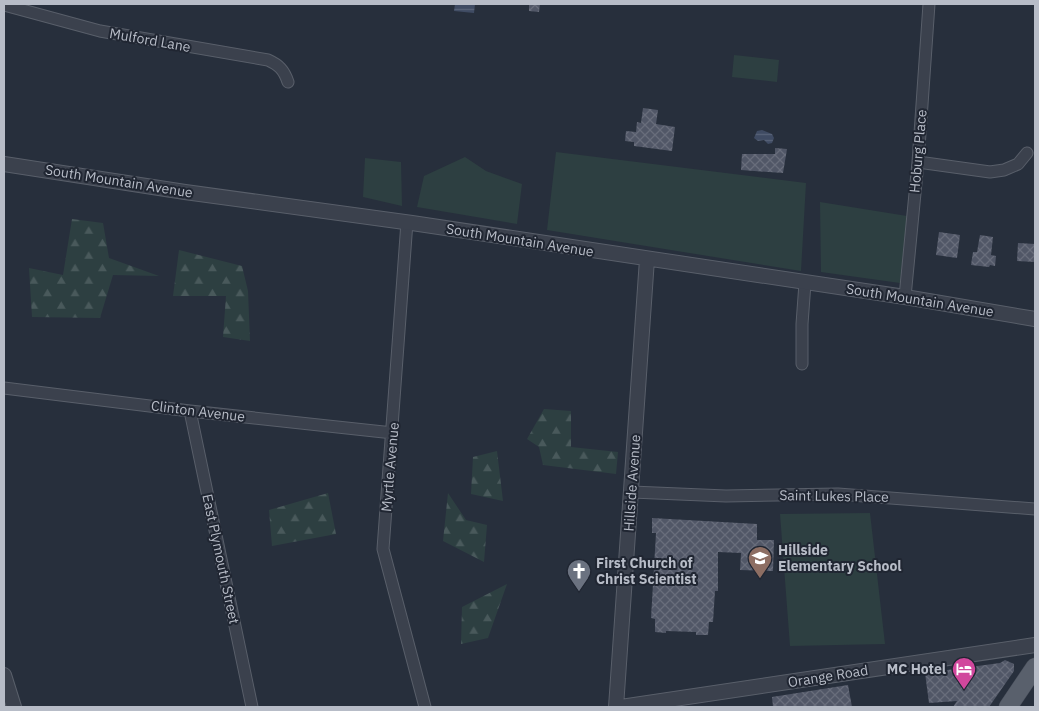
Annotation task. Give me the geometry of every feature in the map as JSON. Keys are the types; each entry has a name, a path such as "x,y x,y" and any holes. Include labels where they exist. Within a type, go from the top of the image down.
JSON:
{"main road":[{"path":"1008,707 1035,667"}],"street":[{"name":"Hoburg Place","path":"905,297 918,162 929,4"},
{"name":"Mulford Lane","path":"4,5 100,31 268,60 278,65 285,73 288,82"},
{"path":"918,162 990,172 1004,170 1018,164 1027,153"},
{"name":"South Mountain Avenue","path":"4,164 185,192 407,222 905,297 1035,319"},
{"name":"Myrtle Avenue","path":"407,222 383,549 425,707"},
{"name":"Hillside Avenue","path":"616,707 647,259"},
{"path":"802,364 802,324 806,283"},
{"name":"Clinton Avenue","path":"4,388 393,433"},
{"name":"East Plymouth Street","path":"190,411 252,707"},
{"name":"Saint Lukes Place","path":"632,492 726,496 838,494 1035,509"},
{"name":"Orange Road","path":"621,707 1035,645"},
{"path":"4,675 14,707"}],"green space":[{"path":"734,55 779,60 777,82 732,77"},
{"path":"556,152 806,183 801,271 547,230"},
{"path":"465,157 486,171 522,184 517,224 417,207 424,176"},
{"path":"365,158 401,162 402,206 363,197"},
{"path":"820,202 907,216 900,283 821,272"},
{"path":"72,219 103,223 109,258 159,276 113,275 100,318 32,317 29,268 63,275"},
{"path":"179,250 242,266 248,291 250,341 223,337 226,296 173,296"},
{"path":"544,409 571,411 571,447 618,452 616,474 543,465 539,447 527,439"},
{"path":"497,451 503,501 471,494 473,457"},
{"path":"328,493 336,534 272,546 269,510"},
{"path":"448,493 466,520 487,525 484,562 443,541"},
{"path":"870,513 885,644 790,646 780,514"},
{"path":"507,584 488,638 461,644 462,607"}],"water":[{"path":"455,4 475,4 474,13 454,11"},
{"path":"762,130 772,134 774,138 772,143 768,144 764,140 758,141 754,138 757,131"}],"building":[{"path":"529,4 540,4 539,12 529,11"},
{"path":"643,108 658,110 656,124 675,127 672,151 634,146 634,142 625,141 626,131 636,132 637,122 641,123"},
{"path":"775,148 787,149 783,173 741,170 742,154 775,154"},
{"path":"939,232 960,235 957,258 936,255"},
{"path":"980,235 993,237 991,255 996,256 995,266 971,265 973,252 977,252"},
{"path":"1018,243 1035,244 1035,262 1017,261"},
{"path":"652,518 757,524 757,540 774,540 773,571 740,570 741,553 718,552 718,591 715,591 713,622 709,622 708,635 696,635 696,632 655,632 655,619 651,618 656,533 652,533"},
{"name":"MC Hotel","path":"1005,660 1014,664 1014,671 989,707 953,707 957,701 929,703 925,673 1000,663"},
{"path":"848,685 852,707 773,707 772,697"}],"place":[{"name":"Hillside Elementary School","path":"760,579"},
{"name":"First Church of Christ Scientist","path":"579,592"},
{"name":"MC Hotel","path":"964,690"}]}
